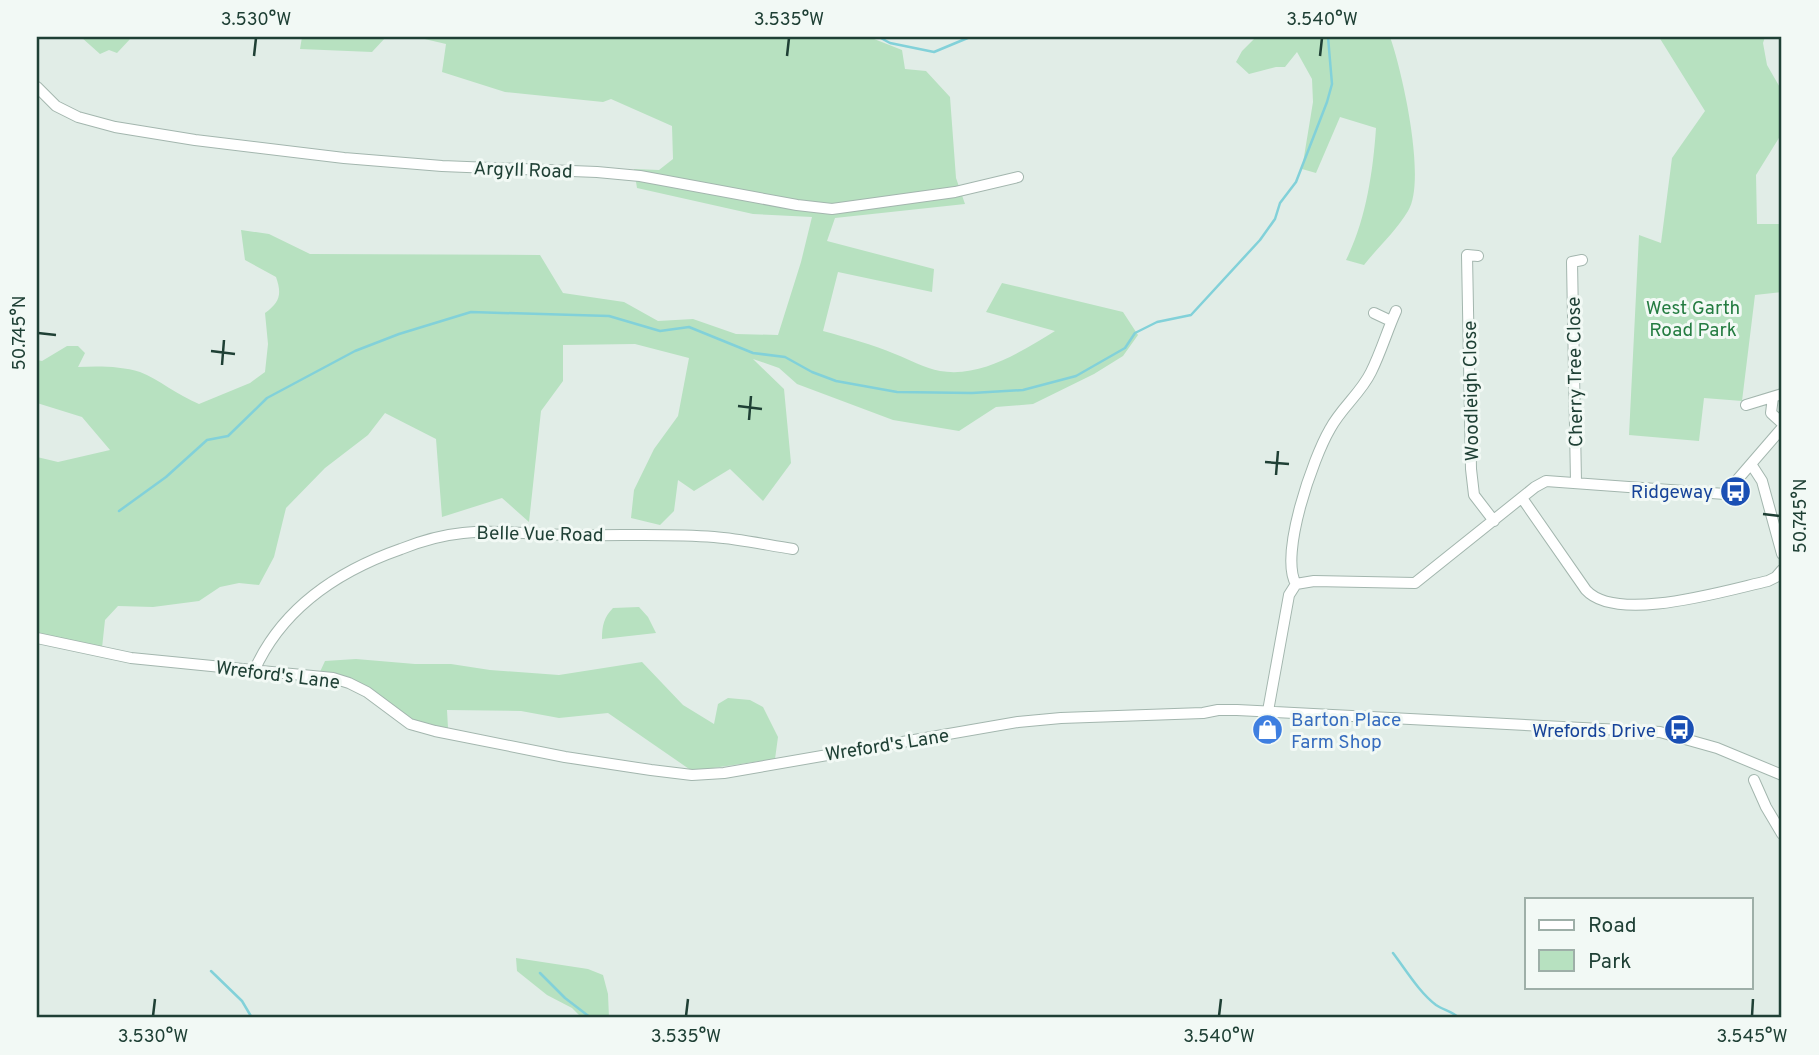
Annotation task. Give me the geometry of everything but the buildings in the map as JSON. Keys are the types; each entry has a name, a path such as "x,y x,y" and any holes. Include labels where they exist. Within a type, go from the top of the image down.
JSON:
{"street":[{"name":"Argyll Road","path":"37,87 56,106 78,117 132,130 195,140 406,163 629,175 832,209 931,197 1018,177"},
{"name":"Woodleigh Close","path":"1468,255 1473,489 1476,498 1494,520"},
{"name":"Cherry Tree Close","path":"1573,261 1576,482"},
{"path":"1296,584 1291,568 1298,516 1320,448 1331,426 1371,372 1394,316 1374,313"},
{"path":"1268,711 1289,595 1296,584 1314,581 1415,583 1546,481 1725,494 1782,426 1771,413 1778,396"},
{"path":"1746,405 1778,396"},
{"path":"1751,464 1762,481 1782,554"},
{"path":"1522,498 1586,590 1600,601 1668,603 1768,581 1776,577 1782,569"},
{"name":"Belle Vue Road","path":"254,671 263,651 291,614 320,590 362,564 438,537 500,530 569,535 698,536 793,549"},
{"name":"Wreford's Lane","path":"37,638 131,658 333,678 349,682 366,692 410,724 435,731 565,757 692,775 724,773 1018,722 1203,713 1217,710 1660,733 1754,762 1782,775"},
{"path":"1754,780 1782,834"}],"green space":[{"path":"81,37 132,37 117,53 109,50 100,54"},
{"path":"302,37 386,37 372,52 300,49"},
{"path":"416,37 869,37 902,50 905,69 926,71 950,97 956,178 965,204 835,218 827,241 934,269 932,292 838,272 823,331 878,347 940,371 971,371 986,367 1055,331 986,312 1002,283 1123,312 1138,335 1123,356 1094,374 1033,404 996,407 959,431 893,420 797,384 779,368 753,359 784,389 791,463 763,501 730,469 694,491 678,480 674,511 660,525 631,518 634,490 654,449 678,416 689,358 635,344 563,345 563,381 541,411 529,522 502,498 442,517 436,439 385,413 368,435 325,468 286,508 274,557 259,585 239,583 220,587 199,601 153,607 118,606 105,620 102,648 37,635 37,457 58,462 110,450 82,417 37,403 37,360 42,361 67,346 78,346 85,353 78,367 109,367 140,372 199,404 250,383 265,372 268,344 265,313 277,301 279,288 276,277 245,260 241,230 269,234 310,254 540,255 563,293 624,302 658,321 693,319 736,334 778,335 812,217 753,214 637,188 634,169 659,170 673,159 672,126 611,99 603,102 505,92 442,72 446,44"},
{"path":"1256,37 1390,37 1401,74 1411,125 1415,176 1413,196 1404,218 1364,265 1346,260 1359,229 1367,196 1376,128 1340,117 1316,173 1302,169 1313,102 1312,79 1297,52 1285,67 1249,74 1236,62 1242,51"},
{"name":"West Garth Road Park","path":"1659,37 1765,37 1763,43 1767,65 1782,91 1782,133 1756,175 1757,224 1782,224 1782,292 1755,295 1742,401 1704,398 1699,441 1629,435 1639,235 1661,243 1672,158 1705,111"},
{"path":"639,607 656,633 602,639 604,622 613,608"},
{"path":"356,659 451,664 559,675 642,662 683,705 714,724 718,704 728,698 750,700 763,707 778,737 775,759 692,771 608,713 559,718 521,711 447,710 448,728 417,722 319,674 325,661"},
{"path":"516,958 588,969 603,975 608,994 609,1018 582,1018 572,1008 547,995 517,971"}],"waterway":[{"path":"879,37 890,43 934,52 970,37"},
{"path":"119,511 166,477 207,440 228,436 267,398 355,351 471,312 609,316 660,331 689,327 753,353 785,357 836,381 897,392 972,393 1023,390 1076,376 1125,348 1135,333 1157,322 1191,315 1260,240 1275,219 1280,203 1296,182 1327,102 1332,84 1328,37"},
{"path":"1393,953 1430,1000 1459,1018"},
{"path":"211,971 242,1001 252,1018"},
{"path":"540,973 565,998 591,1018"}],"place":[{"name":"Ridgeway","path":"1736,491"},
{"name":"Barton Place Farm Shop","path":"1268,730"},
{"name":"Wrefords Drive","path":"1679,730"}]}
